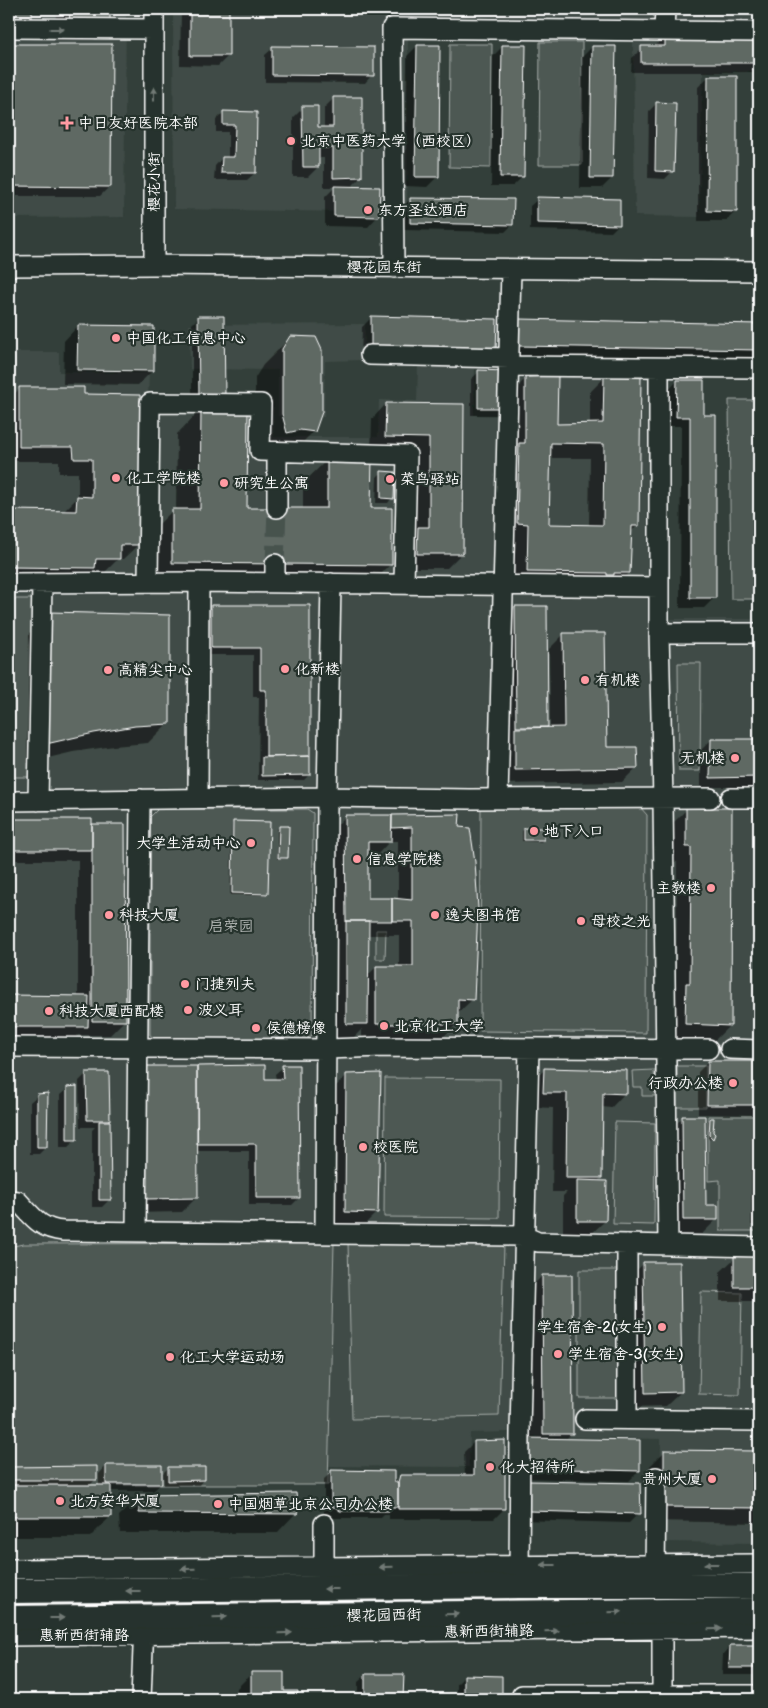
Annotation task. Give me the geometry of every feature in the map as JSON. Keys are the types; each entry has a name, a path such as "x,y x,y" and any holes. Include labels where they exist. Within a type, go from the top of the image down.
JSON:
{"main road":[{"name":"樱花园西街","path":"9,1591 519,1576 655,1575 759,1586"},
{"name":"樱花园西街","path":"9,1618 144,1626 657,1620 759,1610"}],"street":[{"name":"樱花小街","path":"154,9 154,265"},
{"path":"664,31 665,9"},
{"path":"9,28 154,29"},
{"path":"394,268 392,28 759,32"},
{"name":"樱花园东街","path":"9,266 154,265 759,271"},
{"path":"498,799 511,269"},
{"path":"370,355 508,362 759,368"},
{"path":"659,378 659,633 663,799 668,1245"},
{"path":"148,582 150,403 261,404 260,452 407,455 404,583"},
{"path":"277,452 277,508"},
{"path":"275,583 276,564"},
{"path":"198,798 199,582"},
{"path":"9,583 404,583 659,587"},
{"path":"38,800 42,583"},
{"path":"325,1233 330,583"},
{"path":"659,633 759,633"},
{"path":"9,801 327,797 498,799 710,798"},
{"path":"732,798 759,798"},
{"path":"136,1231 140,799"},
{"path":"9,1047 708,1049"},
{"path":"9,1568 324,1567 519,1576 529,1048"},
{"path":"730,1049 759,1050"},
{"path":"9,1200 18,1201 39,1223 50,1230 165,1233 524,1236 538,1242 759,1247"},
{"path":"626,1244 627,1419"},
{"path":"585,1419 759,1421"},
{"path":"656,1477 655,1575 759,1564"},
{"path":"324,1524 324,1567"},
{"path":"662,1694 657,1620 759,1628"},
{"path":"141,1699 144,1626"},
{"name":"惠新西街辅路","path":"9,1636 144,1626"},
{"path":"522,1695 759,1694"}],"shaded area":[{"name":"中日友好医院本部","path":"9,9 126,9 124,217 9,218"},
{"name":"北京中医药大学（西校区）","path":"173,9 759,9 759,71 703,72 699,217 635,216 633,38 408,37 407,213 174,209"},
{"path":"365,324 364,360 325,361 324,417 278,416 278,370 190,369 189,325"},
{"name":"北京化工大学","path":"9,352 59,352 59,372 149,373 148,399 273,400 274,437 378,437 379,400 417,401 418,364 475,364 474,415 507,416 516,374 667,375 666,619 759,619 759,1543 660,1542 661,1439 527,1436 527,1450 508,1451 509,1432 470,1433 469,1467 329,1466 328,1485 9,1485"}],"green space":[{"path":"540,42 582,42 582,165 539,165"},
{"path":"450,44 492,44 491,168 449,167"},
{"path":"729,400 759,400 759,599 731,599"},
{"path":"9,599 32,599 31,777 9,777"},
{"path":"678,663 701,663 700,771 679,771"},
{"path":"481,807 640,807 647,815 646,1033 480,1031"},
{"name":"启荣园","path":"158,809 307,809 313,813 312,1035 305,1040 154,1038 150,1035 150,817"},
{"path":"376,930 386,930 385,959 376,959"},
{"path":"677,1066 706,1066 706,1107 677,1107"},
{"path":"654,1070 655,1096 642,1096 642,1087 633,1087 632,1071"},
{"path":"385,1078 500,1079 499,1218 384,1217"},
{"path":"708,1116 759,1116 758,1231 720,1231 720,1180 708,1181"},
{"path":"615,1122 655,1123 654,1225 613,1224"},
{"path":"348,1242 504,1245 499,1416 352,1419"},
{"name":"化工大学运动场","path":"334,1243 328,1485 9,1485 9,1247 23,1244"},
{"path":"579,1270 621,1270 621,1398 579,1398"},
{"path":"701,1292 742,1293 740,1395 699,1394"}],"building":[{"path":"9,9 32,9 32,18 9,18"},
{"path":"70,9 110,9 110,26 69,26"},
{"path":"190,9 229,9 229,56 190,56"},
{"path":"665,33 759,34 759,63 641,63 641,46 665,46"},
{"name":"中日友好医院本部","path":"9,44 112,44 111,187 9,186"},
{"path":"417,45 440,45 439,177 415,177"},
{"path":"502,45 526,45 524,177 500,177"},
{"path":"272,46 374,47 374,76 272,75"},
{"path":"592,46 616,46 613,178 590,178"},
{"path":"708,76 737,76 737,212 707,211"},
{"path":"333,97 362,97 362,177 333,178 333,148 319,148 319,167 303,167 302,106 318,106 318,127 333,127"},
{"path":"656,102 676,103 674,172 655,171"},
{"path":"223,111 257,112 256,173 221,173 222,157 234,157 235,125 223,125"},
{"path":"334,186 380,187 379,217 334,216"},
{"path":"537,197 620,199 620,225 537,223"},
{"path":"410,198 514,199 513,225 410,223"},
{"path":"198,316 224,316 225,396 199,396"},
{"path":"371,316 497,319 496,351 371,348"},
{"path":"519,319 759,324 759,350 519,346"},
{"name":"中国化工信息中心","path":"78,325 154,326 154,371 77,370"},
{"path":"290,336 316,337 322,350 322,412 315,432 300,430 287,433 282,414 282,349"},
{"path":"478,370 506,371 505,408 478,408"},
{"path":"558,376 557,424 603,423 604,376 641,377 639,526 632,526 630,573 607,575 607,573 527,572 528,524 517,523 519,443 525,443 525,377","holes":["551,443 604,444 603,525 549,524"]},
{"path":"677,380 704,380 704,415 716,415 716,598 690,598 690,417 676,417"},
{"name":"化工学院楼","path":"19,387 84,387 84,394 140,395 139,545 120,545 120,559 96,559 95,568 9,567 10,510 76,511 77,496 92,497 92,459 74,459 73,447 19,447"},
{"path":"386,403 464,404 463,554 417,554 418,527 429,527 429,438 385,437"},
{"name":"研究生公寓","path":"201,408 248,409 247,508 327,508 327,457 372,457 371,508 392,508 392,565 172,563 172,509 200,509"},
{"path":"381,471 395,472 394,499 381,498"},
{"name":"化新楼","path":"211,605 310,605 310,756 266,757 266,690 260,690 260,648 211,648"},
{"path":"515,606 547,606 548,727 516,727"},
{"name":"高精尖中心","path":"49,612 170,615 170,724 135,726 46,744"},
{"name":"有机楼","path":"563,633 605,633 607,747 637,747 638,768 515,770 515,728 564,727"},
{"name":"无机楼","path":"711,739 759,739 759,777 710,778"},
{"path":"310,756 310,775 262,776 262,757"},
{"name":"主教楼","path":"686,808 732,808 731,1026 685,1024 686,983 690,983 691,847 686,847"},
{"name":"逸夫图书馆","path":"460,814 459,827 470,828 475,862 478,908 474,1000 458,999 458,1024 376,1024 376,966 413,966 413,921 392,921 392,898 412,900 412,827 392,828 392,815"},
{"name":"信息学院楼","path":"345,815 392,815 391,842 368,842 368,898 392,898 392,921 346,921"},
{"path":"9,819 92,819 92,850 9,850"},
{"name":"大学生活动中心","path":"233,821 270,822 268,894 232,893"},
{"name":"科技大厦","path":"92,824 125,824 126,1021 92,1021"},
{"path":"279,826 289,826 288,858 278,858"},
{"name":"地下入口","path":"524,828 544,828 544,840 524,840"},
{"path":"346,921 369,921 368,1024 346,1024"},
{"name":"科技大厦西配楼","path":"9,995 89,996 88,1027 9,1027"},
{"name":"行政办公楼","path":"708,1061 759,1061 759,1105 707,1105"},
{"path":"265,1065 265,1079 283,1079 282,1065 299,1065 300,1198 256,1198 256,1144 197,1144 197,1066"},
{"path":"145,1066 197,1066 198,1198 146,1199"},
{"path":"544,1068 627,1070 627,1094 603,1093 602,1178 566,1178 567,1093 543,1093"},
{"path":"86,1072 109,1072 110,1120 87,1120"},
{"name":"校医院","path":"381,1073 378,1213 345,1212 346,1074"},
{"path":"77,1086 77,1140 67,1140 67,1087"},
{"path":"48,1093 47,1147 37,1147 37,1094"},
{"path":"682,1116 705,1116 706,1205 718,1205 718,1220 683,1220"},
{"path":"710,1118 714,1118 713,1132 715,1134 713,1139 709,1135"},
{"path":"99,1121 110,1121 111,1200 99,1200"},
{"path":"577,1180 607,1181 606,1221 577,1221"},
{"path":"734,1256 759,1256 759,1287 734,1287"},
{"name":"学生宿舍-2(女生)","path":"643,1262 680,1262 682,1392 645,1393"},
{"name":"学生宿舍-3(女生)","path":"542,1275 572,1275 573,1434 543,1434"},
{"path":"528,1438 640,1440 640,1471 528,1468"},
{"name":"化大招待所","path":"505,1440 505,1509 398,1509 398,1482 400,1475 474,1475 474,1441"},
{"name":"贵州大厦","path":"664,1450 759,1451 759,1508 664,1507"},
{"path":"106,1465 162,1465 162,1484 106,1484"},
{"path":"97,1466 97,1480 9,1480 9,1467"},
{"path":"168,1467 205,1467 205,1480 168,1481"},
{"path":"331,1470 394,1471 394,1482 398,1482 398,1507 392,1507 389,1511 340,1511 335,1507 331,1507"},
{"path":"528,1481 640,1483 641,1514 528,1511"},
{"name":"北方安华大厦","path":"9,1485 111,1485 111,1517 9,1517"},
{"name":"中国烟草北京公司办公楼","path":"296,1493 298,1514 139,1513 139,1495"},
{"path":"730,1645 759,1645 759,1668 729,1668"},
{"path":"251,1672 284,1672 284,1691 298,1691 297,1699 251,1699"},
{"path":"365,1674 404,1674 403,1699 365,1699"},
{"path":"464,1675 502,1676 502,1699 464,1699"}],"tunnel":[{"path":"275,564 277,508"}],"place":[{"name":"中日友好医院本部","path":"67,123"},
{"name":"北京中医药大学（西校区）","path":"291,141"},
{"name":"东方圣达酒店","path":"368,210"},
{"name":"中国化工信息中心","path":"116,338"},
{"name":"化工学院楼","path":"116,478"},
{"name":"菜鸟驿站","path":"390,479"},
{"name":"研究生公寓","path":"224,483"},
{"name":"化新楼","path":"285,669"},
{"name":"高精尖中心","path":"108,670"},
{"name":"有机楼","path":"585,680"},
{"name":"无机楼","path":"735,758"},
{"name":"地下入口","path":"534,831"},
{"name":"大学生活动中心","path":"251,843"},
{"name":"信息学院楼","path":"357,859"},
{"name":"主教楼","path":"711,888"},
{"name":"科技大厦","path":"109,915"},
{"name":"逸夫图书馆","path":"435,915"},
{"name":"母校之光","path":"581,921"},
{"name":"门捷列夫","path":"185,984"},
{"name":"波义耳","path":"188,1010"},
{"name":"科技大厦西配楼","path":"49,1011"},
{"name":"北京化工大学","path":"384,1026"},
{"name":"侯德榜像","path":"256,1028"},
{"name":"行政办公楼","path":"733,1083"},
{"name":"校医院","path":"363,1147"},
{"name":"学生宿舍-2(女生)","path":"662,1327"},
{"name":"学生宿舍-3(女生)","path":"558,1354"},
{"name":"化工大学运动场","path":"170,1357"},
{"name":"化大招待所","path":"490,1467"},
{"name":"贵州大厦","path":"712,1479"},
{"name":"北方安华大厦","path":"60,1501"},
{"name":"中国烟草北京公司办公楼","path":"218,1504"}]}
